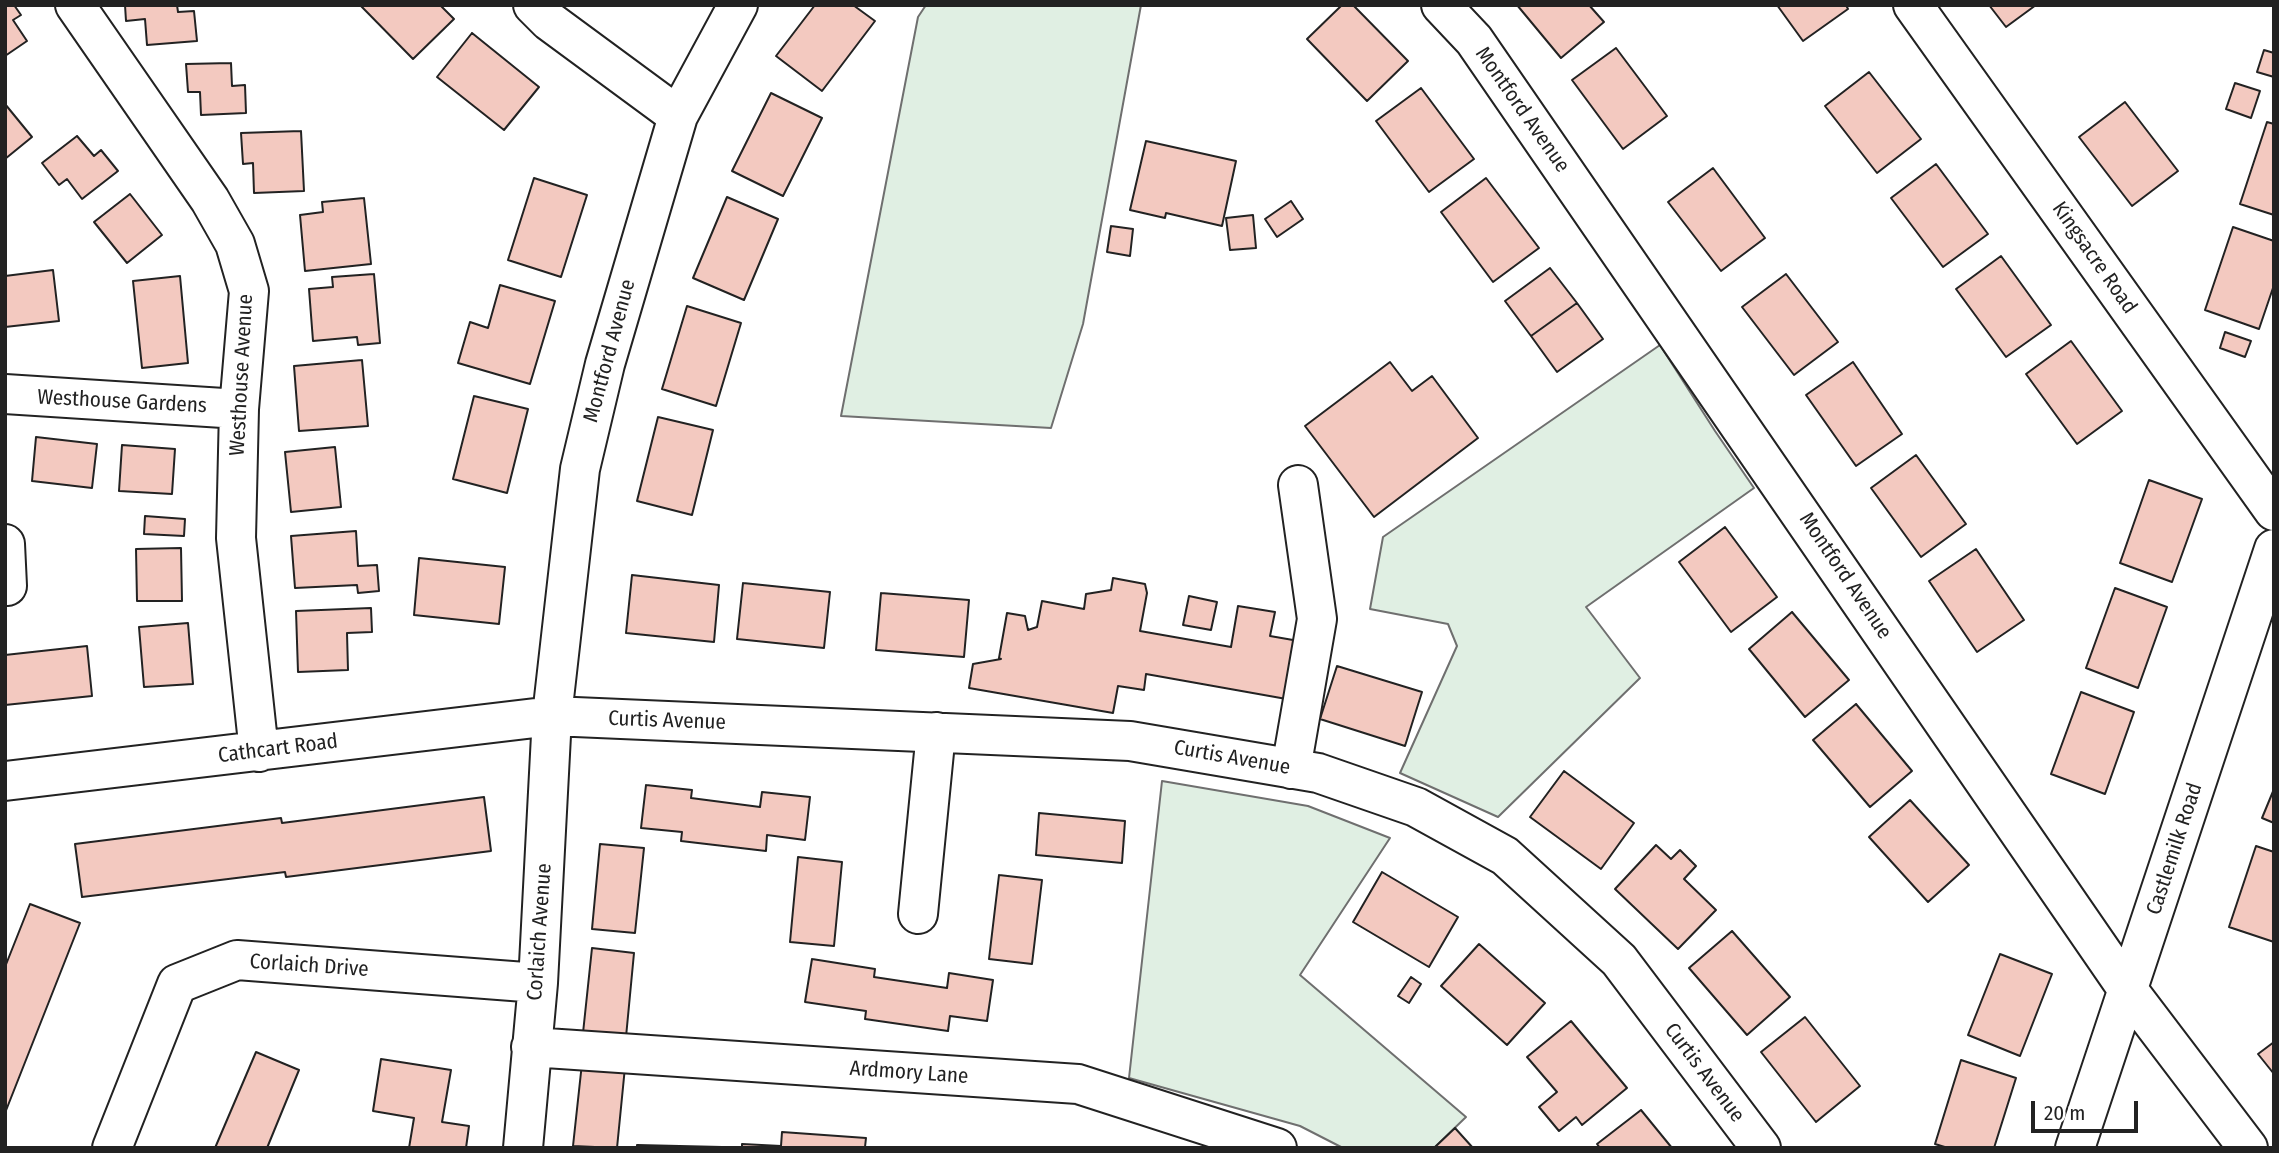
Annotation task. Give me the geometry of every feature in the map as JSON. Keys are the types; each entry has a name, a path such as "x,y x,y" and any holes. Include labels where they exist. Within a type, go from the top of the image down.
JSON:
{"street":[{"name":"Westhouse Avenue","path":"75,5 210,200 235,244 249,291 239,409 236,538 258,752"},
{"path":"533,5 549,21 678,116"},
{"name":"Montford Avenue","path":"552,716 579,469 613,338 678,116 738,5"},
{"name":"Montford Avenue","path":"1441,5 1474,40 2128,990 2248,1148"},
{"name":"Kingsacre Road","path":"1913,5 2274,511"},
{"name":"Westhouse Gardens","path":"5,394 239,409"},
{"path":"1291,769 1317,619 1298,485"},
{"path":"5,544 7,586"},
{"name":"Castlemilk Road","path":"2075,1148 2274,549"},
{"name":"Curtis Avenue","path":"552,716 1130,741 1318,773 1416,807 1505,856 1619,960 1761,1148"},
{"name":"Cathcart Road","path":"5,781 552,716"},
{"name":"Corlaich Avenue","path":"523,1148 538,983 552,716"},
{"path":"918,914 936,732"},
{"name":"Corlaich Drive","path":"112,1148 177,984 237,960 538,983"},
{"name":"Ardmory Lane","path":"531,1047 1078,1084 1278,1148"}],"green space":[{"path":"926,5 1141,5 1083,324 1051,428 841,416 918,17"},
{"path":"1660,345 1754,488 1586,607 1640,678 1498,817 1400,773 1457,646 1448,624 1370,609 1383,537"},
{"path":"1162,781 1308,806 1390,838 1300,975 1466,1117 1434,1148 1343,1148 1300,1126 1129,1078"}],"building":[{"path":"5,5 14,5 21,15 13,20 27,41 5,56"},
{"path":"125,5 177,5 178,12 194,11 197,41 147,45 145,19 126,21"},
{"path":"360,5 440,5 454,19 413,59"},
{"path":"815,5 853,5 875,21 822,91 776,56"},
{"path":"1342,5 1353,5 1408,61 1367,101 1307,39"},
{"path":"1517,5 1589,5 1604,22 1561,58"},
{"path":"1777,5 1846,5 1848,9 1803,41"},
{"path":"1989,5 2036,5 2006,27"},
{"path":"472,33 539,87 504,130 437,77"},
{"path":"1616,48 1667,116 1623,149 1572,80"},
{"path":"2264,50 2274,53 2274,77 2257,72"},
{"path":"231,63 232,86 245,85 246,113 201,115 200,92 188,92 186,64"},
{"path":"1869,72 1921,139 1877,173 1825,106"},
{"path":"2235,83 2260,91 2251,118 2226,109"},
{"path":"1421,88 1474,159 1429,192 1376,121"},
{"path":"771,93 822,118 783,196 732,171"},
{"path":"2125,102 2178,171 2132,206 2079,137"},
{"path":"5,104 32,137 5,159"},
{"path":"2267,122 2274,124 2274,215 2240,204"},
{"path":"301,131 304,191 254,193 253,163 243,164 241,133"},
{"path":"77,136 94,156 101,150 118,171 82,199 67,179 59,185 42,163"},
{"path":"1146,141 1236,161 1222,226 1166,213 1165,218 1130,210"},
{"path":"1936,164 1988,234 1943,267 1891,198"},
{"path":"1713,168 1765,238 1721,271 1668,202"},
{"path":"534,178 587,195 561,277 508,260"},
{"path":"1486,178 1539,248 1493,282 1441,212"},
{"path":"130,194 162,235 127,263 94,222"},
{"path":"727,197 778,219 744,300 693,278"},
{"path":"364,198 371,264 305,271 300,215 323,212 322,202"},
{"path":"1291,201 1303,219 1277,237 1265,219"},
{"path":"1253,215 1256,248 1230,250 1226,218"},
{"path":"1111,226 1133,229 1130,256 1107,252"},
{"path":"2233,227 2274,241 2274,285 2259,329 2205,310"},
{"path":"2001,256 2051,325 2006,357 1956,289"},
{"path":"1550,268 1577,303 1531,336 1505,301"},
{"path":"53,270 59,321 5,327 5,276"},
{"path":"374,274 380,343 358,345 357,337 313,341 309,289 333,287 332,277"},
{"path":"1786,274 1838,342 1794,375 1742,307"},
{"path":"180,276 188,363 142,368 133,281"},
{"path":"500,285 555,301 530,384 458,363 470,322 488,328"},
{"path":"1577,303 1603,339 1557,372 1531,336"},
{"path":"687,306 741,323 716,406 662,389"},
{"path":"2225,332 2251,341 2245,357 2220,348"},
{"path":"2071,341 2122,411 2077,444 2026,374"},
{"path":"362,360 368,426 299,431 294,366"},
{"path":"1390,362 1412,391 1432,376 1478,438 1374,517 1305,426"},
{"path":"1853,362 1902,434 1856,466 1806,395"},
{"path":"474,396 528,409 507,493 453,479"},
{"path":"658,417 713,430 692,515 637,501"},
{"path":"36,437 97,444 92,488 32,481"},
{"path":"122,445 175,449 172,494 119,491"},
{"path":"335,447 341,507 291,512 285,452"},
{"path":"1916,455 1966,524 1921,557 1871,488"},
{"path":"2149,480 2202,499 2172,582 2120,563"},
{"path":"145,516 185,519 184,536 144,534"},
{"path":"1725,527 1777,597 1731,632 1679,562"},
{"path":"356,531 358,566 377,565 379,591 358,593 357,585 295,588 291,536"},
{"path":"181,548 182,601 137,601 136,549"},
{"path":"1976,549 2024,620 1977,652 1929,581"},
{"path":"419,558 505,567 499,624 414,615"},
{"path":"632,575 719,585 714,642 626,633"},
{"path":"1113,578 1145,584 1147,593 1140,631 1231,647 1238,606 1275,612 1270,636 1293,640 1298,663 1292,700 1146,674 1144,690 1118,686 1113,713 969,688 973,664 1001,659 999,658 1007,613 1025,616 1028,630 1037,627 1042,601 1084,609 1086,594 1111,590"},
{"path":"743,583 830,592 824,648 737,639"},
{"path":"2115,588 2167,607 2138,688 2086,668"},
{"path":"881,593 969,600 964,657 876,650"},
{"path":"1189,596 1217,602 1211,630 1183,625"},
{"path":"371,608 372,632 347,633 348,670 298,672 296,611"},
{"path":"1792,612 1849,680 1805,717 1749,649"},
{"path":"188,623 193,684 144,687 139,627"},
{"path":"87,646 92,696 5,705 5,655"},
{"path":"1337,666 1422,692 1405,746 1320,719"},
{"path":"2081,692 2134,712 2105,794 2051,774"},
{"path":"1856,704 1912,771 1870,807 1813,740"},
{"path":"1564,771 1634,823 1601,869 1530,817"},
{"path":"646,785 692,790 691,798 760,807 762,792 810,797 805,840 767,835 766,851 681,841 682,832 641,828"},
{"path":"2274,789 2274,823 2262,818"},
{"path":"484,797 491,851 286,877 285,872 82,897 75,844 281,818 282,823"},
{"path":"1910,800 1969,865 1928,902 1869,837"},
{"path":"1039,813 1125,821 1122,863 1036,855"},
{"path":"600,844 644,848 635,933 592,929"},
{"path":"1656,845 1671,859 1680,850 1696,866 1684,879 1716,910 1678,949 1615,889"},
{"path":"2256,846 2274,852 2274,942 2229,927"},
{"path":"798,857 842,862 834,946 790,942"},
{"path":"1382,872 1458,917 1429,967 1353,922"},
{"path":"999,875 1042,880 1032,964 989,959"},
{"path":"30,904 80,923 5,1113 5,967"},
{"path":"1732,931 1790,997 1747,1035 1689,968"},
{"path":"1479,944 1545,1003 1507,1045 1441,986"},
{"path":"592,948 634,953 626,1037 583,1033"},
{"path":"2000,954 2052,974 2020,1056 1968,1035"},
{"path":"812,959 875,969 874,977 947,988 949,973 993,980 987,1021 950,1016 948,1031 865,1019 866,1011 805,1002"},
{"path":"1411,977 1421,984 1409,1003 1398,996"},
{"path":"1805,1017 1860,1086 1816,1122 1761,1052"},
{"path":"1571,1021 1627,1088 1582,1125 1576,1117 1559,1131 1539,1107 1557,1092 1527,1057"},
{"path":"2274,1042 2274,1074 2258,1054"},
{"path":"256,1052 299,1070 267,1148 215,1148"},
{"path":"381,1059 451,1070 442,1122 469,1126 466,1148 409,1148 414,1118 373,1111"},
{"path":"1961,1060 2016,1078 1994,1148 1948,1148 1935,1144"},
{"path":"582,1063 625,1067 617,1148 573,1146"},
{"path":"1641,1110 1672,1148 1600,1148 1597,1144"},
{"path":"1455,1128 1473,1148 1434,1148"},
{"path":"782,1132 866,1138 865,1147 880,1148 742,1148 742,1144 781,1146"},
{"path":"637,1145 722,1147 722,1148 637,1148"}]}
